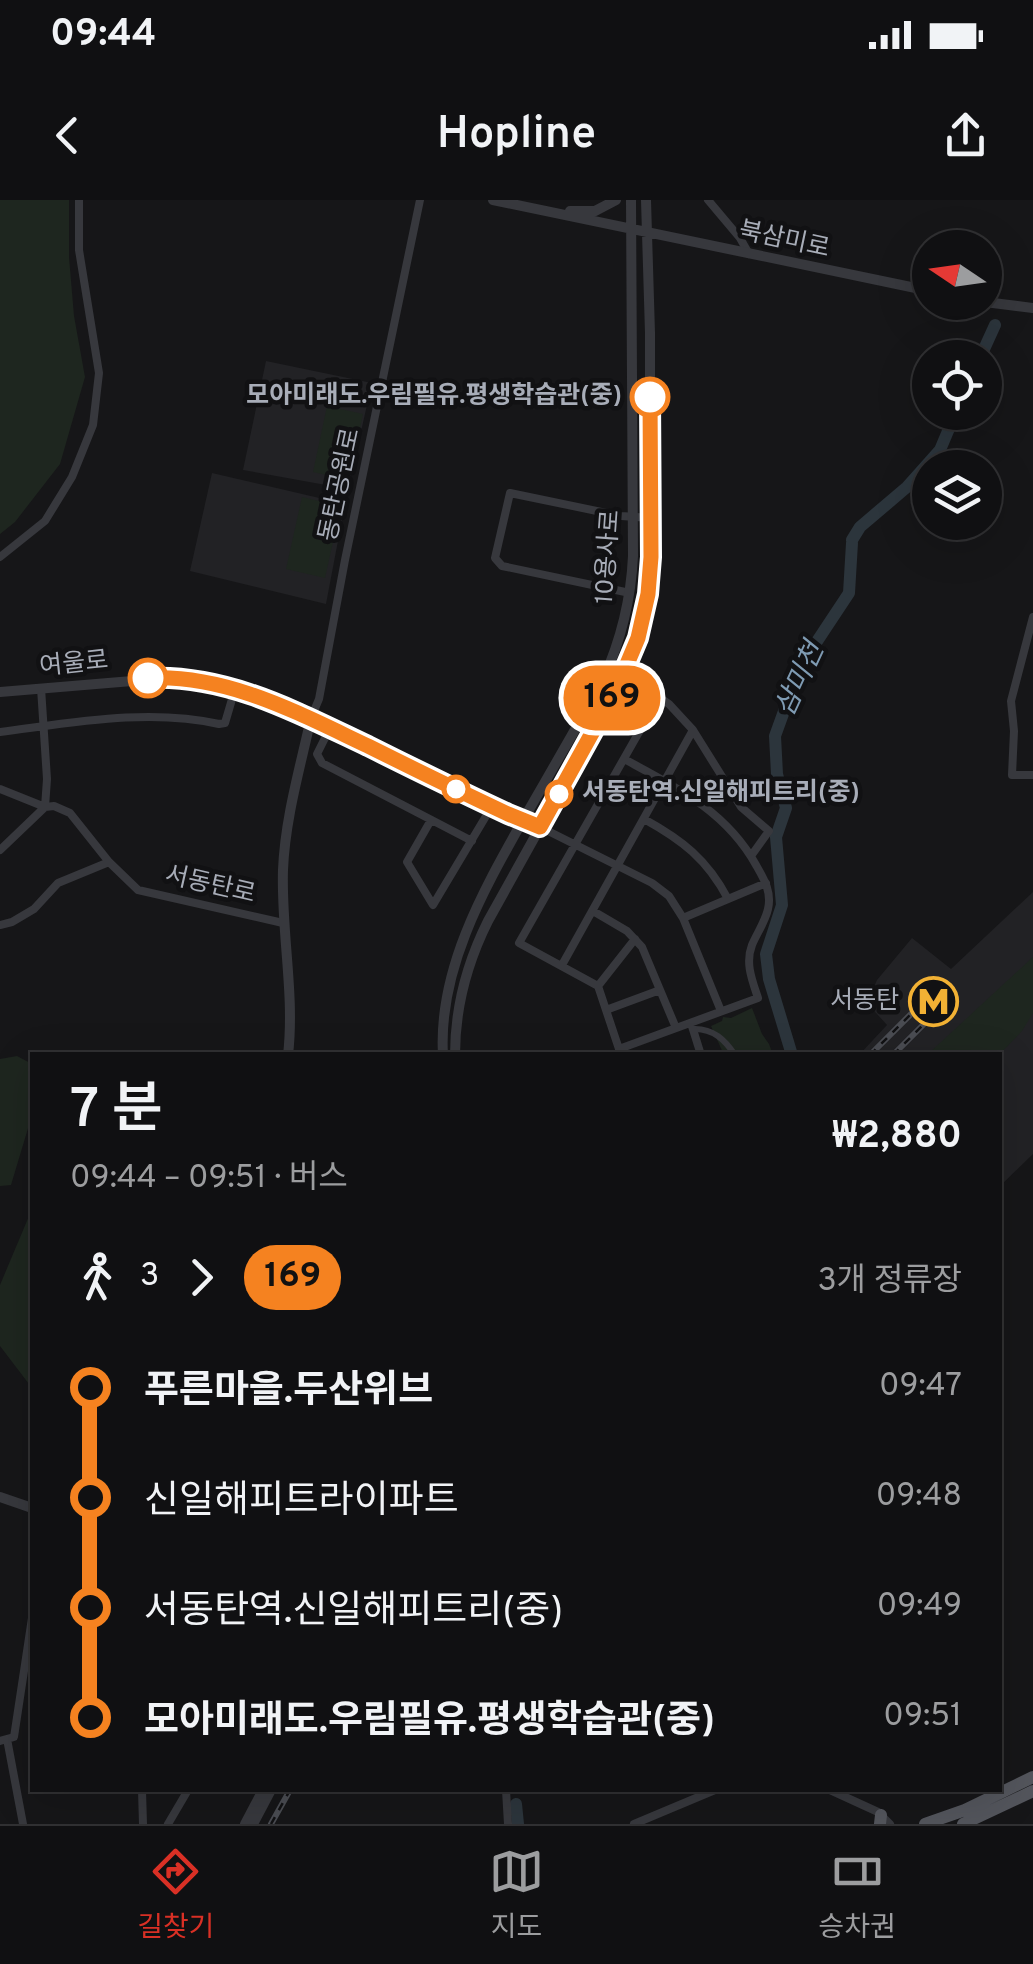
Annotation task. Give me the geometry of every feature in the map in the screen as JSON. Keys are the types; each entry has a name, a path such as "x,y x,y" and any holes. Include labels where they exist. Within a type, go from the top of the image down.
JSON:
{"main road":[{"path":"924,1824 965,1810 1033,1777"},
{"path":"964,1824 1033,1790"}],"street":[{"path":"0,557 45,520 72,477 92,425 99,373 79,250 79,200"},
{"name":"동탄공원로","path":"311,718 319,699 420,200"},
{"path":"493,200 630,229"},
{"path":"552,212 595,212 616,200"},
{"name":"10용사로","path":"443,1052 444,1019 458,956 481,895 603,680 621,634 630,593 630,200"},
{"name":"10용사로","path":"456,1052 459,1009 470,959 625,673 648,594 651,518 646,200"},
{"path":"708,200 749,254"},
{"name":"북삼미로","path":"630,229 912,287"},
{"path":"1002,304 1033,308"},
{"path":"630,593 502,566 495,558 510,492 621,516 651,518"},
{"path":"1033,617 1011,701 1015,751 1012,775 1033,776"},
{"path":"625,673 669,704 693,730 740,807 770,831 752,856"},
{"name":"여울로","path":"0,692 168,678 235,689 311,718 540,827"},
{"path":"0,850 45,807 48,780 40,688"},
{"path":"0,732 161,717 225,723 235,689"},
{"path":"624,759 704,805 730,827 752,856 769,895 748,965 758,998 620,1052 598,986 519,943 575,844 659,698"},
{"name":"서동탄로","path":"288,1052 290,1020 283,923 285,840 311,718"},
{"path":"330,728 318,754 322,763 472,841"},
{"path":"562,966 693,730"},
{"name":"서동탄로","path":"0,789 45,807 70,812 109,862 138,890 283,923"},
{"path":"430,820 407,862 432,905 492,806"},
{"path":"644,819 678,838 703,863 728,899"},
{"path":"540,827 670,896 721,1012"},
{"path":"0,925 34,909 58,883 109,862"},
{"path":"682,918 766,883"},
{"path":"592,911 628,931 642,946 676,1028"},
{"path":"598,986 635,939"},
{"path":"606,1010 660,990"},
{"path":"692,1026 700,1052"},
{"path":"692,1026 723,1037 734,1052"},
{"path":"0,1497 30,1507"},
{"path":"23,1824 4,1740 14,1737 30,1631"},
{"path":"142,1792 143,1824"},
{"path":"168,1824 187,1792"},
{"path":"244,1824 261,1792"},
{"path":"253,1824 270,1792"},
{"path":"506,1792 508,1824"},
{"path":"634,1824 710,1792"},
{"path":"837,1792 883,1821"}],"shaded area":[{"path":"0,200 69,200 74,316 85,377 60,464 15,522 0,534"},
{"path":"266,361 372,383 348,489 243,470"},
{"path":"327,406 363,414 349,480 313,472"},
{"path":"212,473 345,504 326,604 190,571"},
{"path":"302,497 341,506 325,578 286,569"},
{"path":"1033,892 1033,1154 1002,1184 1002,1052 862,1052 887,1025 867,1003 877,980 912,938 951,969"},
{"path":"1033,957 1033,1013 1002,1052 930,1052"},
{"path":"752,1008 772,1052 723,1052 711,1026 723,1017 731,1018"},
{"path":"17,1056 30,1063 30,1105 29,1125 11,1185 0,1186 0,1059"},
{"path":"30,1214 30,1385 0,1346 0,1285"}],"waterway":[{"name":"삼미천","path":"988,340 995,325"},
{"name":"삼미천","path":"852,540 860,527 907,487 940,450 948,430"},
{"name":"삼미천","path":"791,1052 769,979 766,954 782,905 776,837 786,808 777,774 775,736 800,667 849,593 852,543"},
{"name":"삼미천","path":"516,1804 518,1824"}],"railway":[{"path":"873,1052 918,1007"},
{"path":"896,1052 928,1020"},
{"path":"271,1824 289,1792"}],"bus line":[{"name":"169","path":"148,678 214,684 277,704 540,827 617,688 644,616 651,557 650,397"}],"place":[{"name":"모아미래도.우림필유.평생학습관(중)","path":"650,397"},
{"name":"서동탄역.신일해피트리(중)","path":"559,794"},
{"name":"서동탄","path":"934,1002"}]}
